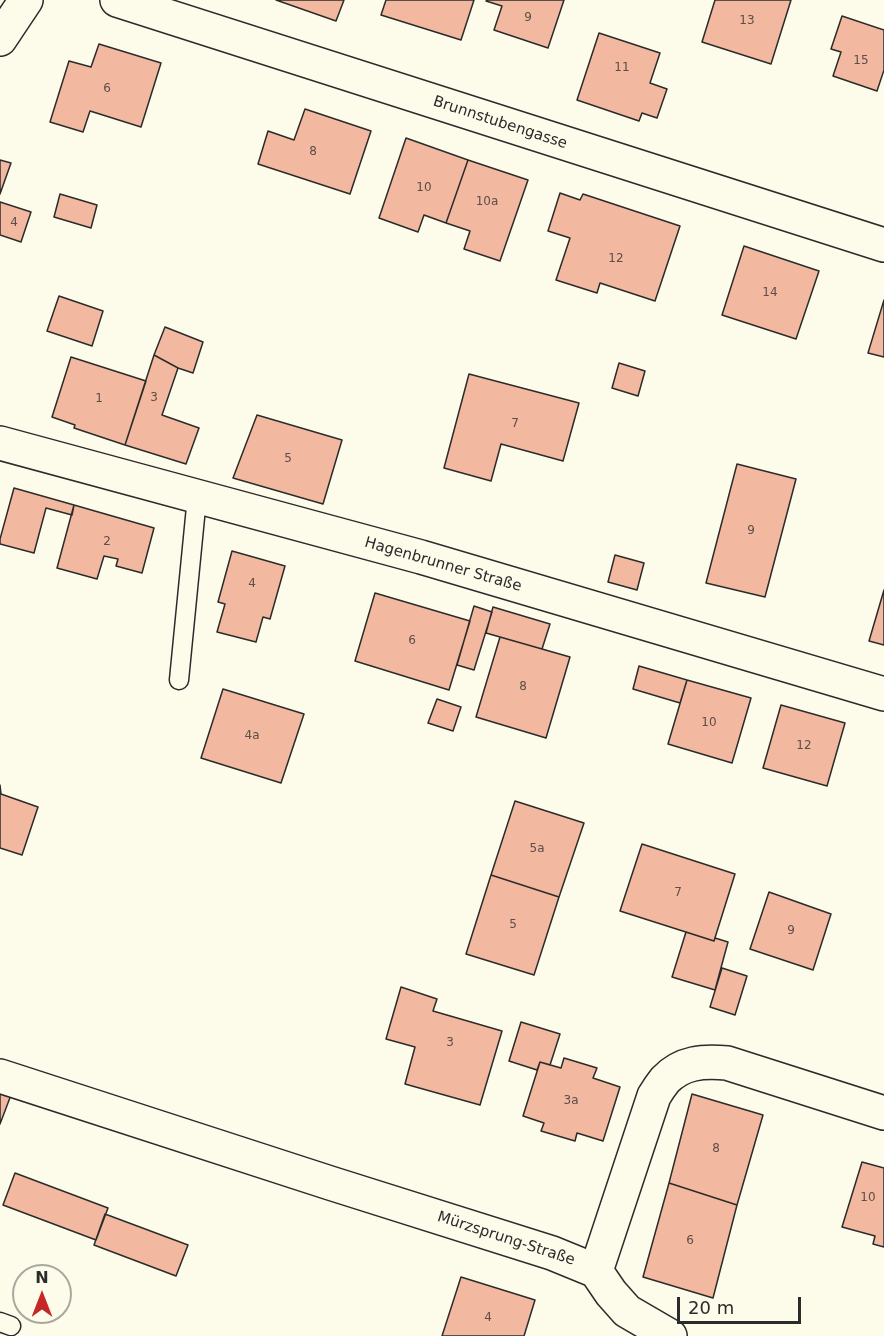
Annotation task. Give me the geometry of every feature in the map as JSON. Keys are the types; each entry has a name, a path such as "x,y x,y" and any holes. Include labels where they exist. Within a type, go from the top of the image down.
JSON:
{"street":[{"path":"0,39 26,0"},
{"name":"Brunnstubengasse","path":"117,0 884,245"},
{"name":"Hagenbrunner Straße","path":"0,443 422,557 884,694"},
{"path":"670,1336 627,1311 596,1271 654,1096 665,1080 684,1066 706,1061 727,1063 884,1113"},
{"name":"Mürzsprung-Straße","path":"0,1076 552,1253 596,1271"}],"lane":[{"path":"179,680 197,497"}],"building":[{"path":"276,0 344,0 336,21"},
{"path":"386,0 474,0 461,40 381,15"},
{"path":"487,0 564,0 548,48 494,30 502,6"},
{"path":"715,0 791,0 771,64 702,42"},
{"path":"842,16 884,30 884,70 877,91 833,76 841,52 831,49"},
{"path":"599,33 660,53 650,83 667,89 657,118 642,113 639,121 577,100"},
{"path":"99,44 161,63 141,127 90,111 83,132 50,122 69,61 91,67"},
{"path":"305,109 371,131 350,194 258,164 268,131 294,140"},
{"path":"406,138 468,160 446,223 424,215 418,232 379,218"},
{"path":"0,160 11,163 0,194"},
{"path":"468,160 528,180 500,261 464,249 470,231 446,223"},
{"path":"560,193 580,200 583,194 680,226 655,301 600,283 597,293 556,280 570,238 548,231"},
{"path":"60,194 97,205 91,228 54,217"},
{"path":"0,202 31,212 21,242 0,235"},
{"path":"744,246 819,271 796,339 722,315"},
{"path":"59,296 103,311 92,346 47,331"},
{"path":"884,300 884,357 868,353"},
{"path":"165,327 203,342 193,373 154,355"},
{"path":"154,355 178,368 162,415 199,428 186,464 125,445"},
{"path":"71,357 146,381 125,445 74,428 75,425 52,417"},
{"path":"619,363 645,371 638,396 612,388"},
{"path":"469,374 579,403 563,461 501,444 491,481 444,468"},
{"path":"257,415 342,440 323,504 233,478"},
{"path":"737,464 796,479 765,597 706,583"},
{"path":"14,488 74,505 72,515 46,508 34,553 0,544"},
{"path":"74,505 154,528 142,573 116,566 118,559 104,556 97,579 57,568"},
{"path":"232,551 285,566 270,619 263,617 256,642 217,632 225,604 218,602"},
{"path":"615,555 644,563 637,590 608,582"},
{"path":"884,590 884,645 869,641"},
{"path":"375,593 470,621 449,690 355,661"},
{"path":"474,606 492,612 474,670 457,665"},
{"path":"493,607 550,624 542,649 486,633"},
{"path":"500,637 570,657 546,738 476,717"},
{"path":"639,666 687,680 680,703 633,689"},
{"path":"687,680 751,698 732,763 668,744"},
{"path":"223,689 304,714 281,783 201,758"},
{"path":"437,699 461,707 453,731 428,723"},
{"path":"781,705 845,723 827,786 763,768"},
{"path":"0,785 1,794 38,807 22,855 0,848"},
{"path":"515,801 584,823 559,897 491,875"},
{"path":"642,844 735,874 714,941 620,911"},
{"path":"491,875 559,897 534,975 466,954"},
{"path":"769,892 831,914 813,970 750,949"},
{"path":"686,932 714,941 715,938 728,942 715,990 672,977"},
{"path":"722,968 747,976 735,1015 710,1007"},
{"path":"401,987 437,999 433,1011 502,1031 480,1105 405,1084 415,1047 386,1039"},
{"path":"521,1022 560,1034 550,1065 540,1062 537,1070 509,1061"},
{"path":"564,1058 597,1068 593,1078 620,1087 603,1141 577,1133 575,1141 541,1131 544,1123 523,1116 540,1062 561,1068"},
{"path":"0,1091 11,1095 0,1124"},
{"path":"692,1094 763,1115 737,1205 669,1183"},
{"path":"862,1162 884,1168 884,1247 873,1244 875,1236 842,1227"},
{"path":"15,1173 108,1208 96,1240 3,1205"},
{"path":"669,1183 737,1205 713,1298 643,1277"},
{"path":"105,1214 188,1245 176,1276 94,1245"},
{"path":"461,1277 535,1300 524,1336 442,1336"}]}
